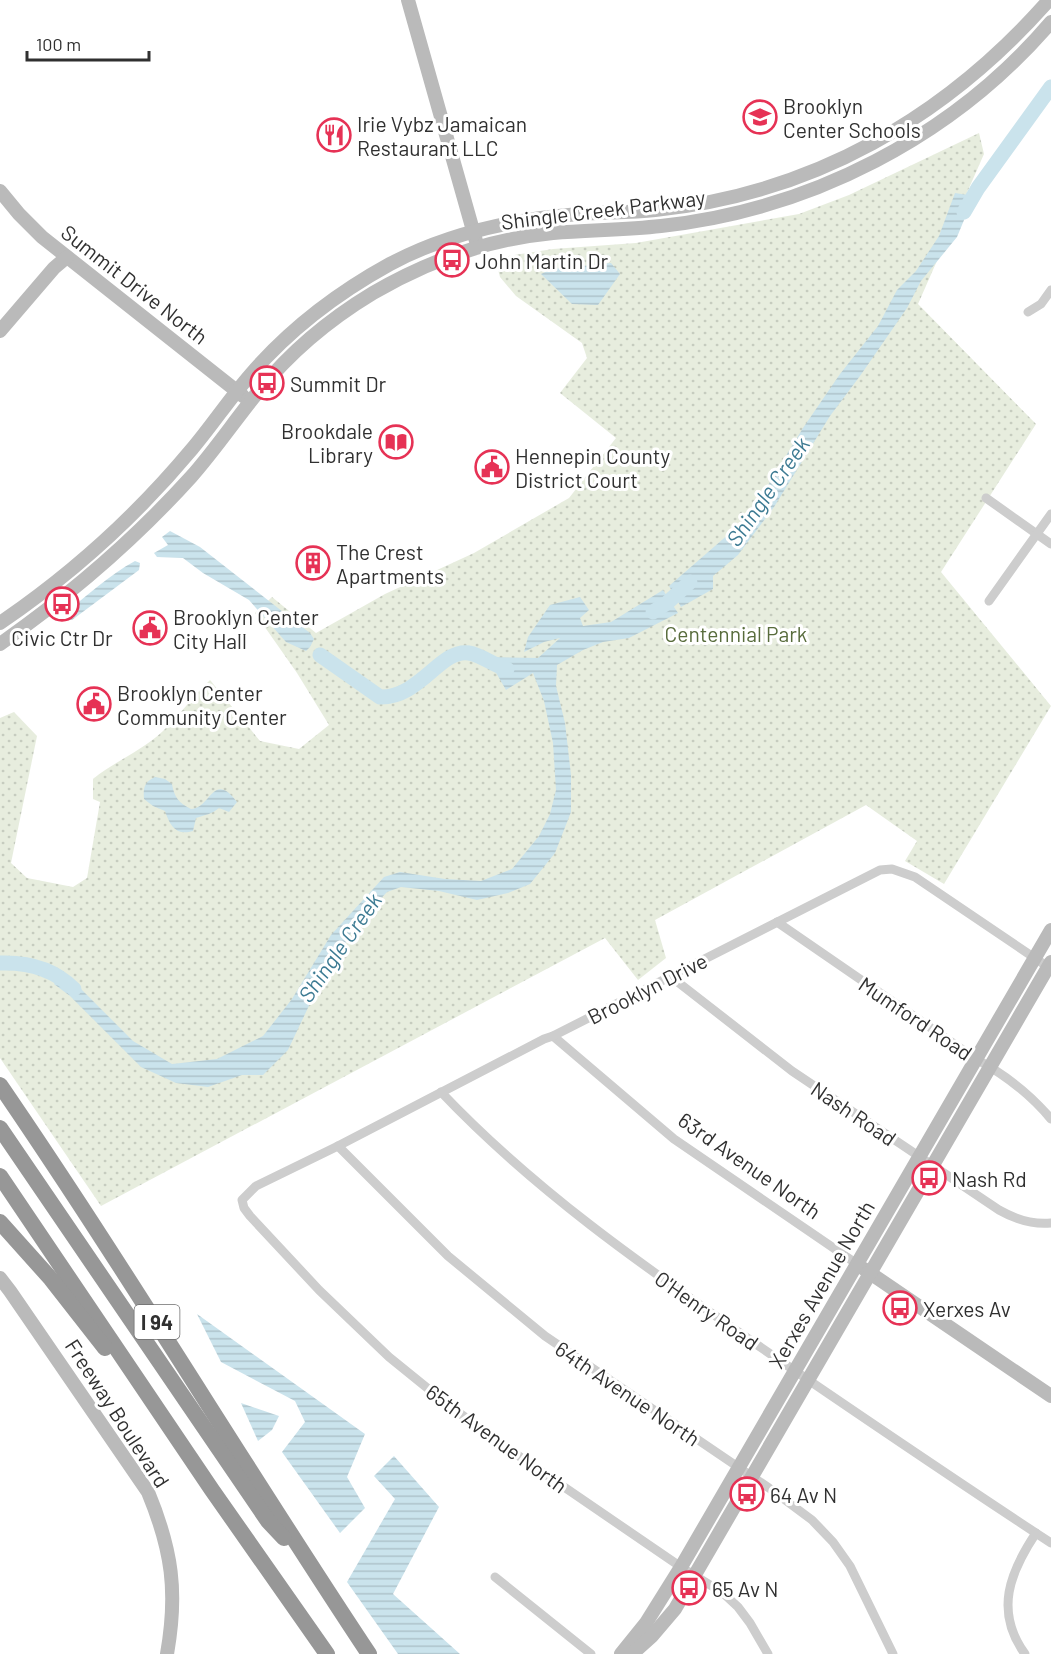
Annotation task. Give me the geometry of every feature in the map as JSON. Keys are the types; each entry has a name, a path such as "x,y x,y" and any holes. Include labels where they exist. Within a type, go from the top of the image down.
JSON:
{"highway":[{"name":"I 94","path":"0,1085 179,1356 308,1562 369,1654"},
{"path":"0,1128 268,1521 308,1562"},
{"name":"I 94","path":"0,1176 212,1490 327,1654"},
{"path":"0,1222 64,1296 212,1490"}],"street":[{"path":"408,0 477,248"},
{"name":"Shingle Creek Parkway","path":"0,623 48,588 120,525 193,448 236,391 276,347 333,300 392,264 427,247 460,235 506,224 545,217 655,210 706,202 780,184 816,170 886,136 954,92 996,55 1048,0"},
{"name":"Shingle Creek Parkway","path":"0,644 59,601 132,538 191,477 250,401 300,348 342,313 406,275 477,248 549,234 697,221 733,214 824,185 858,171 923,134 953,113 1016,60 1051,22"},
{"name":"Summit Drive North","path":"0,192 28,225 250,401"},
{"path":"0,331 54,268 67,257"},
{"path":"1028,312 1041,304 1051,290"},
{"path":"986,498 1051,544"},
{"path":"988,601 1051,514"},
{"name":"Brooklyn Drive","path":"242,1200 246,1193 256,1186 880,870 892,869 915,877 1034,959 1050,966"},
{"name":"Mumford Road","path":"777,922 976,1059 990,1066 1026,1093 1051,1119"},
{"name":"Xerxes Avenue North","path":"621,1654 646,1623 681,1567 1051,930"},
{"name":"Xerxes Avenue North","path":"632,1654 664,1624 675,1609 1050,966"},
{"name":"Nash Road","path":"670,976 764,1051 1013,1218 1029,1222 1051,1223"},
{"name":"63rd Avenue North","path":"553,1036 674,1139 1051,1396"},
{"name":"O'Henry Road","path":"441,1092 459,1112 558,1200 658,1276 1051,1543"},
{"name":"64th Avenue North","path":"338,1146 448,1256 545,1336 796,1506 812,1520 833,1542 859,1583 893,1654"},
{"name":"65th Avenue North","path":"242,1200 250,1216 319,1290 404,1369 510,1450 681,1567 723,1593 738,1607 762,1639 768,1654"},
{"name":"Freeway Boulevard","path":"0,1278 148,1492 167,1547 172,1576 173,1608 167,1654"},
{"path":"1025,1654 1012,1627 1008,1600 1016,1566 1036,1533"},
{"path":"495,1577 591,1654"}],"green space":[{"name":"Centennial Park","path":"979,133 984,154 918,304 1036,424 941,572 1051,706 944,884 905,861 917,841 866,805 655,920 666,958 638,980 605,938 101,1206 0,1058 0,718 14,712 37,736 11,863 27,878 73,887 87,878 100,802 93,799 93,779 155,738 210,680 260,741 299,749 329,725 297,673 255,613 272,597 316,633 385,594 474,553 569,498 616,438 560,393 587,358 582,343 516,296 500,277 495,258 553,249 636,243 799,214 849,195"}],"water":[{"path":"955,193 974,196 957,237 921,281 907,308 830,416 774,507 738,555 713,576 713,589 681,607 669,586 738,526 761,497 803,428 840,374 878,326 897,290 916,271 939,236"},
{"path":"611,263 620,274 598,305 572,304 541,274 552,269"},
{"path":"170,531 200,547 310,633 314,639 310,647 306,651 286,642 249,600 203,573 183,558 157,557 154,553 168,545 162,537"},
{"path":"135,561 140,563 139,570 72,620 60,619 107,579"},
{"path":"663,590 678,613 629,638 603,642 557,665 556,686 565,723 571,775 571,812 555,853 530,884 508,893 477,900 439,891 401,887 387,892 355,926 324,974 288,1050 263,1075 242,1075 208,1087 176,1083 141,1067 70,996 54,984 63,971 133,1041 172,1064 217,1059 263,1036 292,999 331,935 384,877 400,872 445,879 481,881 512,869 539,836 550,814 556,790 553,743 544,701 533,673 506,690 487,657 538,658 560,638 544,642 524,652 528,637 550,605 580,597 589,610 580,618 583,626 611,622"},
{"path":"155,777 165,779 172,784 178,799 191,809 198,807 217,790 222,789 237,802 229,812 219,808 196,818 193,831 178,831 169,821 165,811 144,799 145,786"},
{"path":"197,1314 365,1434 347,1477 365,1508 340,1533 282,1452 305,1422 295,1401 221,1362"},
{"path":"241,1403 279,1416 272,1430 258,1441"},
{"path":"394,1456 439,1507 393,1594 460,1654 398,1654 347,1582 395,1499 374,1476"}],"waterway":[{"name":"Shingle Creek","path":"964,212 978,188 1051,87"},
{"name":"Shingle Creek","path":"653,612 667,603 690,582"},
{"path":"320,655 380,697 407,690 439,665 459,653 474,654 507,669"},
{"name":"Shingle Creek","path":"0,963 40,968 58,976 74,989"}],"place":[{"name":"Brooklyn Center Schools","path":"760,117"},
{"name":"Irie Vybz Jamaican Restaurant LLC","path":"334,135"},
{"name":"John Martin Dr","path":"452,260"},
{"name":"Summit Dr","path":"267,383"},
{"name":"Brookdale Library","path":"396,442"},
{"name":"Hennepin County District Court","path":"492,467"},
{"name":"The Crest Apartments","path":"313,563"},
{"name":"Civic Ctr Dr","path":"62,604"},
{"name":"Brooklyn Center City Hall","path":"150,628"},
{"name":"Brooklyn Center Community Center","path":"94,704"},
{"name":"Nash Rd","path":"929,1178"},
{"name":"Xerxes Av","path":"900,1308"},
{"name":"64 Av N","path":"747,1494"},
{"name":"65 Av N","path":"689,1588"}]}
